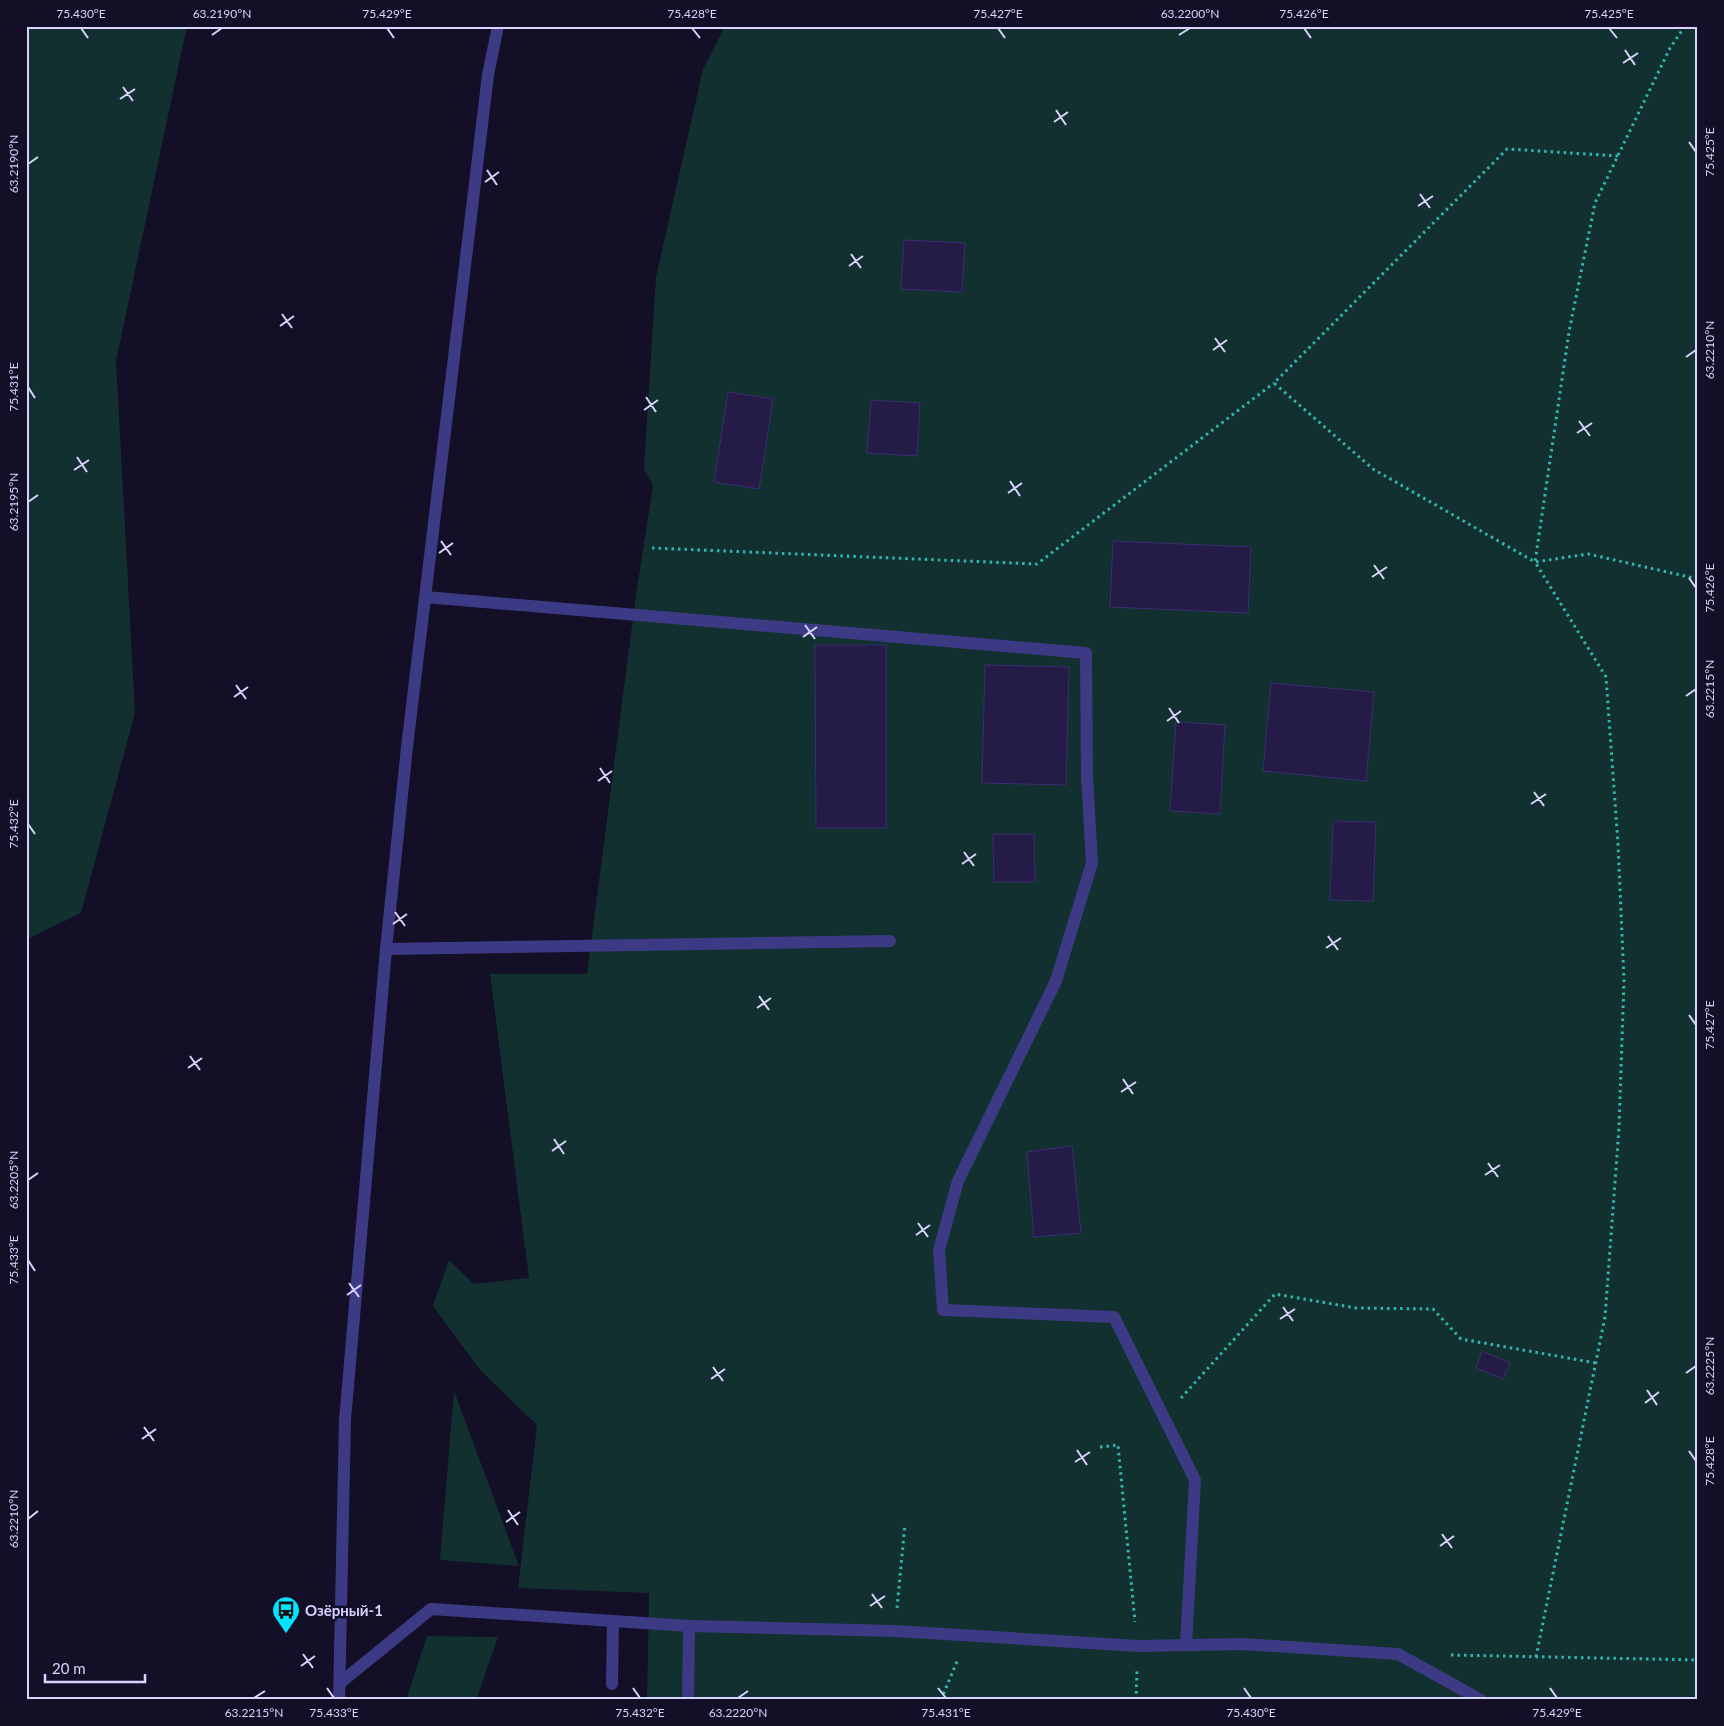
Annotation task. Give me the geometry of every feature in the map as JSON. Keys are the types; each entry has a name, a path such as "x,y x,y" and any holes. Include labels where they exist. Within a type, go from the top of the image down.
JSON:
{"street":[{"path":"339,1700 345,1420 386,949 425,597 488,75 498,26"},
{"path":"425,597 1086,653 1087,777 1092,863 1056,981 958,1181 939,1250 943,1310 1114,1317 1195,1480 1186,1645"},
{"path":"386,949 890,941"},
{"path":"340,1683 431,1609 689,1626 895,1631 1138,1646 1242,1644 1398,1654 1481,1700"},
{"path":"612,1684 613,1621"},
{"path":"688,1700 689,1626"}],"path":[{"path":"1535,562 1573,314 1595,203 1670,48 1685,26"},
{"path":"652,548 1037,564 1274,384 1507,149 1618,156"},
{"path":"1274,384 1373,469 1535,562 1606,677 1618,844 1624,980 1619,1128 1605,1317 1536,1657"},
{"path":"1535,562 1588,554 1698,579"},
{"path":"1164,1417 1275,1294 1356,1308 1433,1309 1461,1339 1596,1363"},
{"path":"1100,1447 1118,1445 1138,1646 1136,1700"},
{"path":"895,1631 906,1524"},
{"path":"941,1700 967,1636"},
{"path":"1447,1655 1698,1660"}],"green space":[{"path":"26,26 187,26 116,361 135,713 81,913 26,940"},
{"path":"725,26 1698,26 1698,1700 647,1700 649,1593 518,1588 537,1425 480,1370 433,1306 449,1260 474,1284 529,1278 490,974 587,974 636,595 653,486 644,469 656,277 703,69"},
{"path":"454,1391 519,1566 440,1560"},
{"path":"427,1636 498,1637 476,1700 406,1700"}],"building":[{"path":"904,240 965,243 962,292 901,289"},
{"path":"728,392 773,399 759,489 714,482"},
{"path":"871,400 920,403 917,456 867,453"},
{"path":"1113,541 1251,547 1248,613 1110,607"},
{"path":"815,645 886,645 886,828 816,828"},
{"path":"985,665 1069,667 1066,785 982,783"},
{"path":"1271,683 1374,692 1366,781 1263,771"},
{"path":"1176,722 1225,725 1220,814 1170,811"},
{"path":"1333,821 1376,822 1373,901 1330,900"},
{"path":"993,834 1034,834 1035,882 994,882"},
{"path":"1072,1146 1081,1233 1034,1237 1027,1152"},
{"path":"1482,1351 1510,1363 1503,1379 1476,1368"}],"place":[{"name":"Озёрный-1","path":"286,1634"}]}
